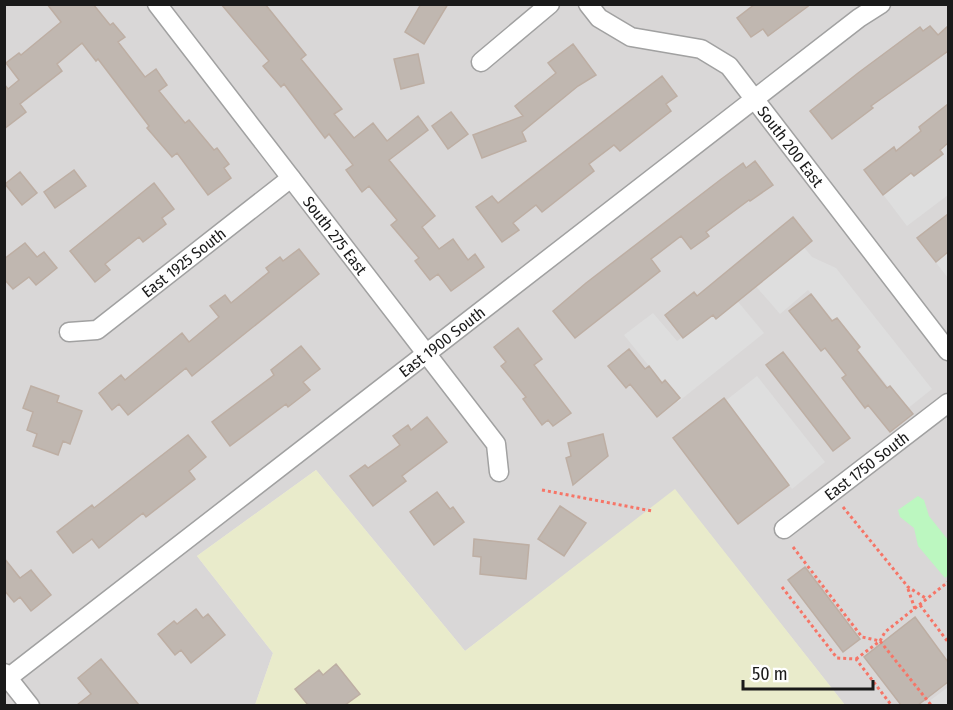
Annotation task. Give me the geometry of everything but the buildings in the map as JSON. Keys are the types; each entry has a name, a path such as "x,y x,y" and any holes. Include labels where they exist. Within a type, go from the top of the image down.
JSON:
{"street":[{"name":"South 275 East","path":"157,4 496,444 499,472"},
{"path":"481,62 550,4"},
{"name":"South 200 East","path":"588,4 598,18 631,37 701,49 729,66 948,351"},
{"name":"East 1900 South","path":"6,677 859,18 881,4"},
{"name":"East 1925 South","path":"69,332 96,330 291,178"},
{"name":"East 1750 South","path":"784,529 948,403"},
{"path":"6,677 30,705"}],"path":[{"path":"542,490 652,512"},
{"path":"843,507 908,587 927,599"},
{"path":"793,547 862,637 880,641 931,705"},
{"path":"782,587 837,658 856,659 880,641 885,632 948,582"},
{"path":"908,587 915,609"},
{"path":"921,605 948,642"},
{"path":"856,659 892,705"}],"shaded area":[{"path":"4,5 948,5 948,705 845,705 675,490 465,651 316,470 197,556 273,653 255,705 5,705"},
{"path":"948,137 948,195 907,226 879,189"},
{"path":"802,245 812,257 836,268 932,389 907,409 808,290 780,314 753,283"},
{"path":"948,250 948,278 934,260"},
{"path":"734,297 764,333 678,402 624,335 653,313 677,341"},
{"path":"757,376 825,462 792,489 724,402"},
{"path":"948,687 948,705 924,705"}],"green space":[{"path":"316,470 465,651 675,489 845,705 255,705 273,653 197,556"},
{"path":"918,496 924,500 929,516 948,540 948,575 945,578 918,546 914,528 900,517 898,510"}]}
